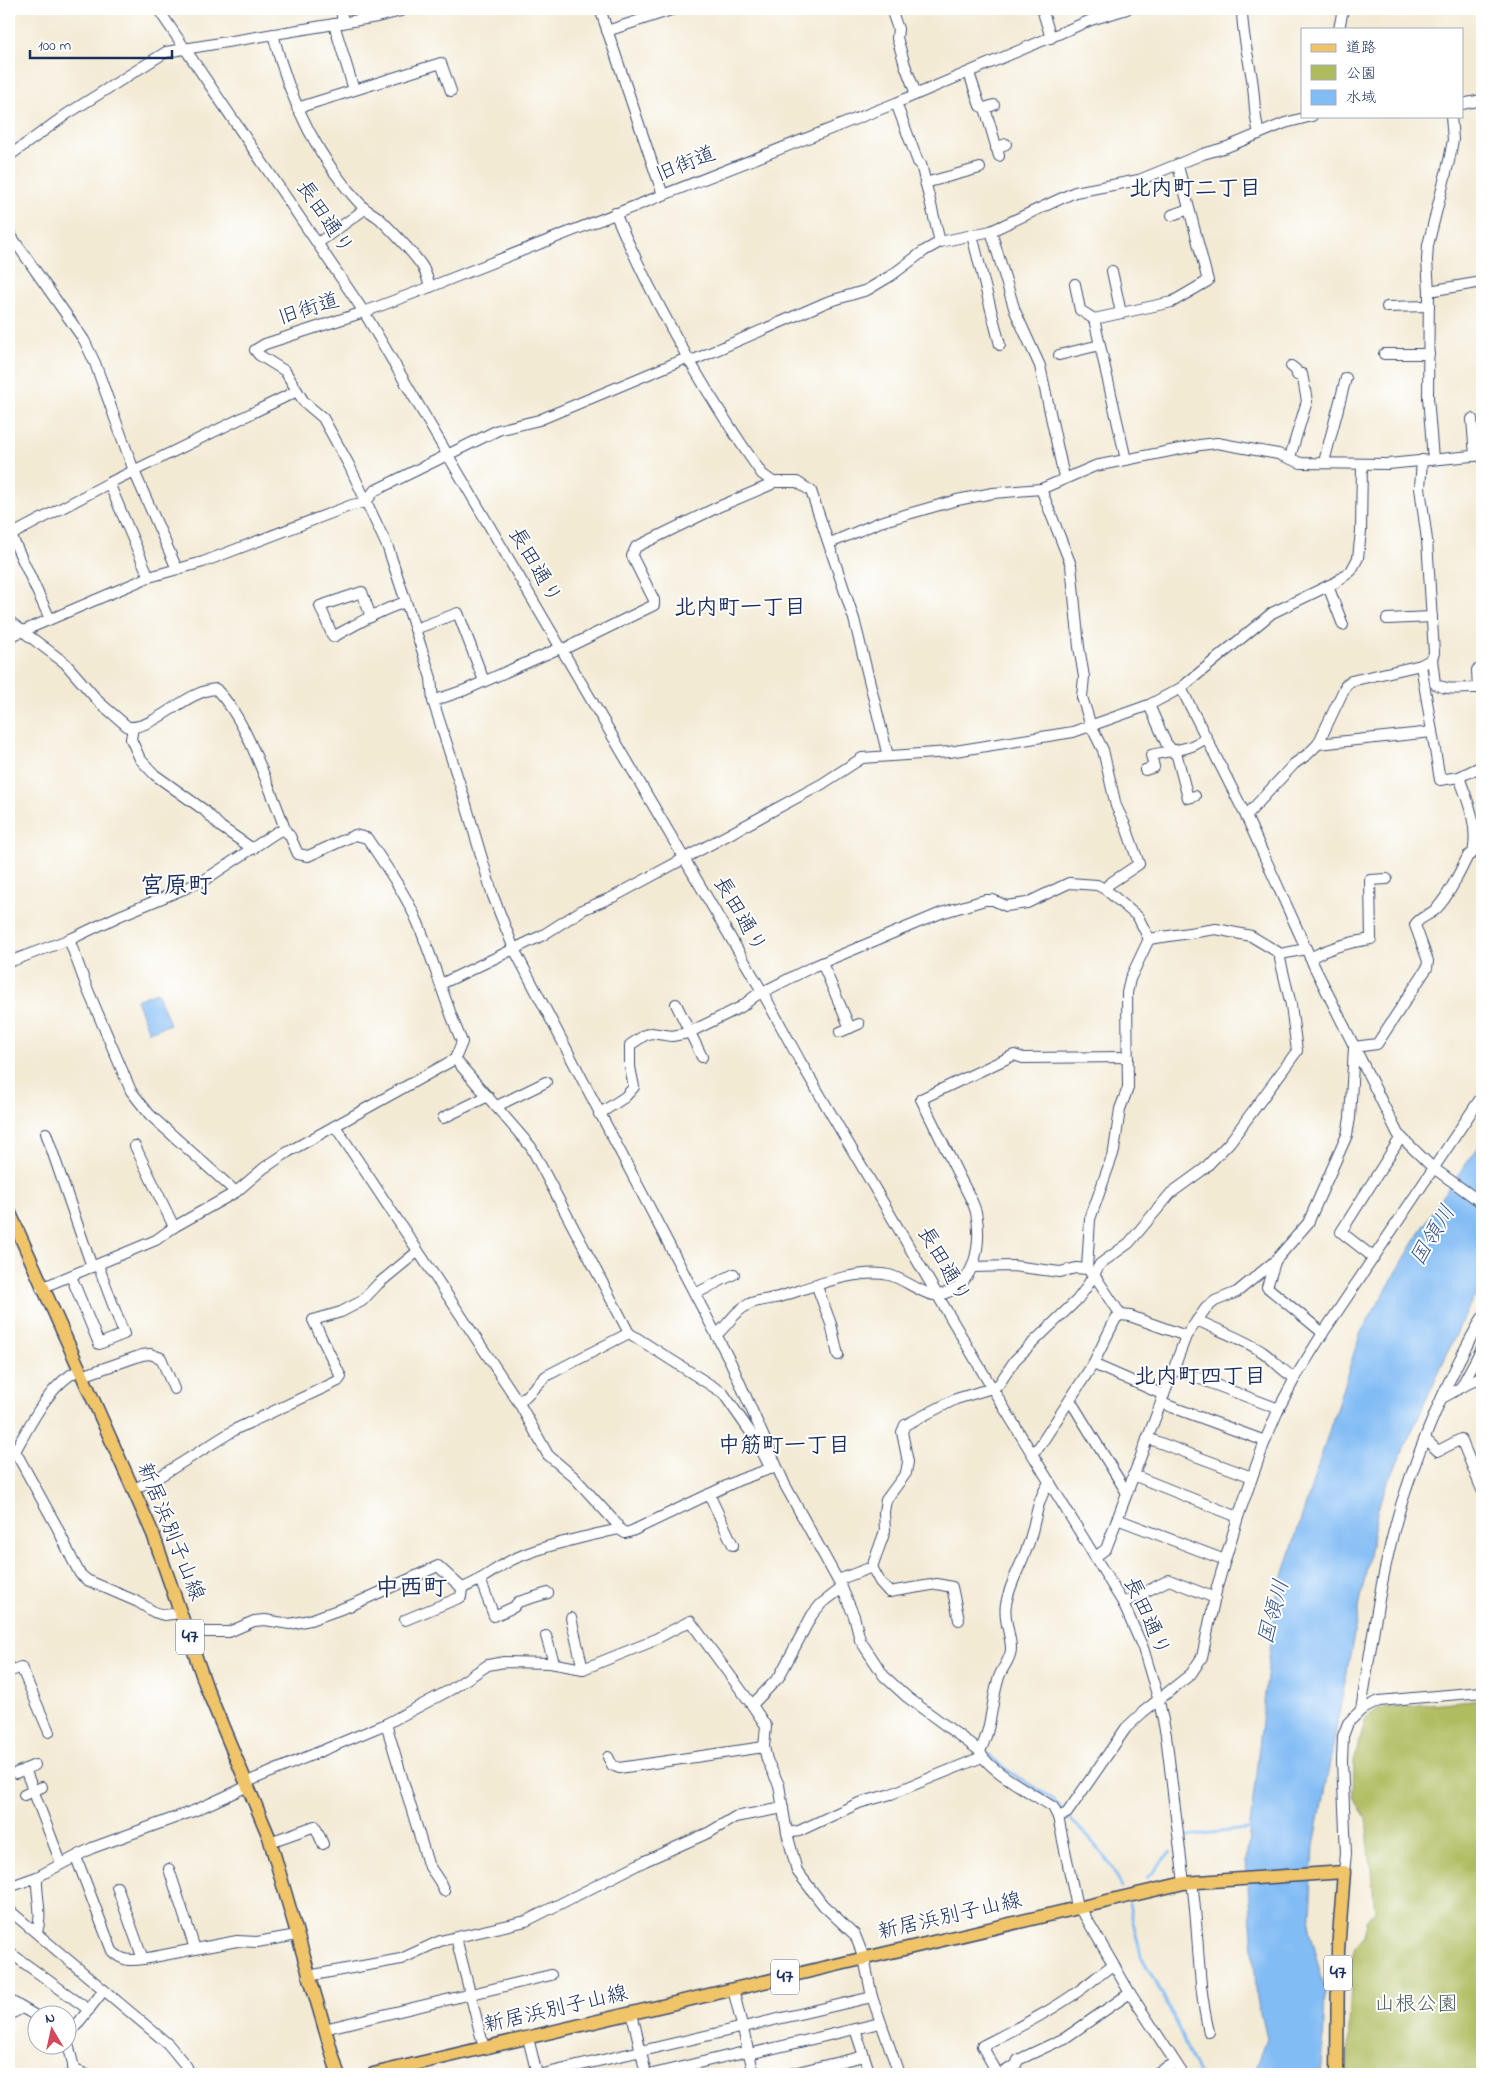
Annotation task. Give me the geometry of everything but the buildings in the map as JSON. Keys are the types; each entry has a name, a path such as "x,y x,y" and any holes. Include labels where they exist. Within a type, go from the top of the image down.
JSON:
{"main road":[{"name":"新居浜別子山線","path":"9,1211 41,1288 153,1534 207,1689 248,1784 270,1842 338,2074"},
{"name":"新居浜別子山線","path":"373,2074 1077,1907 1191,1882 1344,1872"},
{"name":"47","path":"1337,2074 1338,1950 1344,1872"}],"street":[{"name":"長田通り","path":"158,9 364,312 992,1388 1123,1603 1143,1648 1159,1701 1166,1735 1196,1913 1202,1992 1209,2032"},
{"path":"340,9 338,23 354,90"},
{"path":"600,9 663,195"},
{"path":"607,31 674,9"},
{"path":"891,9 903,41 916,94"},
{"path":"1042,9 1051,38"},
{"name":"旧街道","path":"297,391 285,371 260,355 256,350 265,344 364,312 430,287 896,103 1091,20 1127,9"},
{"path":"1242,9 1242,31 1252,81 1254,116 1259,134"},
{"path":"1339,28 1343,9"},
{"path":"9,156 67,114 166,52 401,11"},
{"path":"273,34 282,70 297,108 314,142 344,184 365,209 380,219 423,267 430,287"},
{"path":"297,108 441,63 451,91"},
{"path":"969,73 980,106 990,107 1000,149"},
{"path":"1464,104 1482,100"},
{"path":"896,103 918,162 921,164 940,242"},
{"path":"9,637 150,577 255,543 352,505 366,502 374,491 498,430 539,420 827,302 867,290 940,242 991,231 1075,192 1139,180 1285,123 1304,118"},
{"path":"1433,459 1428,397 1429,291 1427,260 1428,245 1453,140 1451,118"},
{"path":"1094,320 1172,302 1208,281 1178,166"},
{"path":"925,183 980,168"},
{"path":"318,243 365,209"},
{"path":"1172,215 1189,209"},
{"path":"615,213 634,257 688,360 734,434 762,474 773,482 797,482 811,491 854,619 888,756"},
{"path":"991,231 1015,311 1040,366 1064,478"},
{"path":"9,233 25,253 84,340 95,363 134,472 177,569"},
{"path":"972,236 1000,345"},
{"path":"1112,271 1121,314"},
{"path":"1429,291 1482,282"},
{"path":"1075,284 1080,310 1094,320 1126,460"},
{"path":"1387,307 1429,306"},
{"path":"1059,355 1100,345"},
{"path":"1384,354 1428,354"},
{"path":"1290,366 1296,370 1297,375 1302,374 1307,400 1290,457"},
{"path":"1324,462 1346,378"},
{"path":"50,619 10,535 109,483 297,391 304,402 323,418 349,465 388,548 431,678 433,701 462,790 493,896 514,950 716,1335 767,1442 774,1468"},
{"path":"830,543 880,522 957,500 993,493 1041,489 1095,466 1217,443 1290,457 1301,463 1388,464 1478,456 1472,419"},
{"path":"1422,460 1420,488 1427,540 1434,654 1432,658 1435,684 1450,690 1457,685 1478,688 1477,670"},
{"path":"441,984 543,935 584,909 613,897 822,784 862,758 949,752 1073,732 1150,705 1181,688 1272,613 1330,584 1351,571 1358,558 1361,531 1362,464"},
{"path":"433,701 465,690 561,649 654,606 654,600 632,556 636,547 773,482"},
{"path":"109,483 150,577"},
{"path":"1041,489 1071,565 1078,648 1084,677 1082,698 1091,726 1103,750 1116,806 1126,827 1139,864 1109,884 1105,889"},
{"path":"1330,584 1346,623"},
{"path":"371,617 362,592 320,606 333,637 371,617 386,608 406,602"},
{"path":"415,629 458,613 484,681"},
{"path":"1387,619 1432,617"},
{"path":"9,621 65,663 98,702 128,726 133,727 145,724 185,699 210,689 216,689 228,701 238,719 285,830 290,836 298,854 308,856 355,834 367,838 390,871 417,921 441,984 449,1012 462,1042 455,1060 288,1152 264,1168 236,1192 174,1227 156,1240 41,1288"},
{"path":"1246,816 1294,764 1318,744 1346,685 1351,681 1421,665 1432,658"},
{"path":"1421,665 1440,780 1460,777 1482,766"},
{"path":"1181,688 1246,816 1308,954 1401,1137 1435,1169 1482,1203"},
{"path":"1150,705 1166,743 1177,756 1188,798 1195,796"},
{"path":"133,727 131,739 140,759 155,774 204,810 220,827 253,849"},
{"path":"1318,744 1432,732"},
{"path":"1145,770 1154,768 1151,755 1198,745 1206,737"},
{"path":"1354,1046 1377,1044 1427,968 1428,961 1415,925 1418,920 1436,909 1448,893 1468,856 1473,853 1475,832 1469,804 1460,777"},
{"path":"9,962 69,940 119,916 203,881 277,832 285,830"},
{"path":"1148,939 1216,929 1251,936 1281,954 1308,954 1346,943 1371,939 1370,880 1388,879"},
{"path":"599,1114 625,1098 634,1087 630,1060 630,1045 632,1042 651,1033 672,1036 688,1033 822,963 933,916 985,900 994,900 1006,906 1027,903 1069,883 1097,885 1105,889 1138,917 1148,939 1130,980 1127,993 1128,1088 1120,1109 1114,1151 1090,1219 1090,1271 1086,1288 1077,1300 1015,1360 999,1384 956,1399 905,1425 902,1432 908,1462 906,1473 886,1500 884,1512 885,1531 872,1567 840,1584 817,1609 779,1677 752,1705"},
{"path":"69,940 87,988 131,1091 150,1115 236,1192"},
{"path":"1090,1271 1129,1243 1172,1193 1204,1169 1230,1142 1297,1052 1291,1005 1280,959 1281,954"},
{"path":"822,963 833,999 850,1028"},
{"path":"676,1004 688,1033 702,1057"},
{"path":"1095,1557 1106,1548 1186,1336 1206,1308 1215,1301 1237,1292 1275,1262 1308,1223 1347,1135 1350,1118 1354,1046"},
{"path":"716,1335 730,1318 748,1305 759,1300 782,1296 816,1284 873,1274 888,1275 902,1279 932,1295 939,1295 961,1284 969,1276 977,1252 976,1211 921,1099 1014,1055 1023,1058 1128,1057"},
{"path":"455,1060 531,1147 629,1333 723,1393 756,1440 840,1584 854,1616 860,1640 884,1676 907,1697 981,1754 991,1767 1053,1807 1058,1817 1077,1907 1085,1916 1130,1993 1174,2063 1183,2074"},
{"path":"497,1106 546,1082"},
{"path":"443,1118 488,1096"},
{"path":"1058,1817 1067,1813 1126,1728 1191,1674 1202,1657 1215,1598 1238,1517 1265,1441 1279,1409 1295,1378 1323,1333 1373,1257 1435,1169 1482,1096"},
{"path":"335,1126 519,1403 548,1455 574,1477 616,1522 619,1529 625,1533 632,1531 738,1480 774,1468"},
{"path":"46,1134 95,1266 124,1334 99,1344 71,1276"},
{"path":"1373,1257 1341,1232 1401,1137"},
{"path":"135,1146 174,1227"},
{"path":"133,1489 154,1480 236,1429 338,1381 341,1377 313,1320 341,1312 362,1301 384,1278 417,1252"},
{"path":"1275,1262 1267,1287 1323,1333"},
{"path":"973,1267 1013,1266 1060,1272 1076,1268 1090,1271 1121,1315"},
{"path":"695,1294 734,1274"},
{"path":"816,1284 831,1324 838,1355"},
{"path":"1032,1453 1039,1448 1093,1364 1116,1318 1121,1315 1130,1316 1186,1336"},
{"path":"1361,1710 1384,1576 1401,1506 1442,1398 1482,1318"},
{"path":"1197,1320 1253,1346 1266,1354 1286,1374 1295,1378"},
{"path":"519,1403 546,1376 629,1333"},
{"path":"1461,1387 1482,1348"},
{"path":"174,1389 161,1358 150,1354 71,1374 44,1402 12,1454 57,1527 80,1574 87,1580 138,1602 154,1612 164,1615 181,1613"},
{"path":"1093,1364 1162,1399 1265,1441"},
{"path":"1174,1369 1279,1409"},
{"path":"1442,1398 1482,1376"},
{"path":"1070,1400 1127,1493"},
{"path":"1147,1438 1252,1477"},
{"path":"1426,1440 1438,1451 1461,1439 1482,1490"},
{"path":"1134,1475 1238,1517"},
{"path":"787,1833 799,1831 859,1803 892,1794 981,1754 990,1723 1000,1675 1011,1650 1005,1617 1006,1605 1030,1541 1043,1491 1050,1482"},
{"path":"709,1494 733,1545"},
{"path":"1116,1520 1225,1560"},
{"path":"462,1588 518,1557 571,1540 619,1529"},
{"path":"189,1634 196,1632 229,1632 254,1621 265,1620 290,1624 310,1620 352,1605 438,1566 462,1588"},
{"path":"872,1567 880,1582 889,1592 937,1584 952,1587 959,1620"},
{"path":"480,1579 494,1616 514,1607 518,1602 548,1593"},
{"path":"1123,1603 1169,1580 1215,1598"},
{"path":"406,1620 461,1597 462,1588"},
{"path":"571,1618 583,1669"},
{"path":"9,1887 37,1877 92,1848 196,1810 248,1784 386,1724 450,1690 488,1665 504,1662 554,1664 583,1669 648,1643 690,1621 766,1726 764,1747 767,1760 779,1785 787,1833 797,1871 823,1905 855,1934 864,1958 872,1997 880,2023 899,2074"},
{"path":"546,1636 554,1664"},
{"path":"9,1666 11,1671 21,1667 49,1732"},
{"path":"1344,1872 1346,1854 1342,1761 1343,1736 1348,1723 1361,1710 1379,1701 1482,1692"},
{"path":"386,1724 428,1864 444,1891"},
{"path":"608,1757 612,1765 619,1768 764,1747"},
{"path":"35,1765 21,1771 33,1791 41,1825 61,1863"},
{"path":"308,1976 401,1959 440,1942 526,1921 645,1861 710,1832 735,1817 783,1808"},
{"path":"270,1842 316,1826 323,1844"},
{"path":"76,1856 112,1951 119,1958 130,1961 237,1941 258,1942 296,1935"},
{"path":"169,1869 195,1949"},
{"path":"36,1932 41,1920 36,1890 37,1877"},
{"path":"117,1887 144,1959"},
{"path":"9,1910 168,2044 187,2067 189,2074"},
{"path":"456,1938 484,2048"},
{"path":"9,1952 89,2010"},
{"path":"1113,1965 1080,1990 1021,2026 982,2046 999,2074 1016,2065 1018,2060 1065,2038 1130,1993"},
{"path":"324,2029 551,1975"},
{"path":"733,1989 754,2074"},
{"path":"78,2024 104,1990"},
{"path":"543,2074 872,1997"},
{"path":"9,2000 28,2011"},
{"path":"9,2016 22,2008"},
{"path":"632,2013 646,2074"},
{"path":"652,2074 880,2023"},
{"path":"855,2029 870,2074"},
{"path":"528,2038 537,2074"},
{"path":"71,2056 72,2072 85,2074"},
{"path":"789,2074 864,2056"},
{"path":"1155,2074 1174,2063"}],"green space":[{"name":"山根公園","path":"1482,1699 1482,2074 1347,2074 1352,1958 1355,1946 1365,1935 1367,1921 1375,1911 1366,1818 1353,1795 1354,1761 1366,1718 1378,1709"}],"water":[{"path":"157,992 170,1024 149,1032 136,1000"},
{"name":"国領川","path":"1482,1142 1482,1284 1467,1310 1379,1503 1314,1846 1309,1930 1325,1990 1321,2074 1256,2074 1254,2071 1266,2039 1257,1999 1246,1861 1276,1598 1360,1334 1435,1207"}],"waterway":[{"path":"988,1755 1014,1775 1053,1799 1061,1809"},
{"path":"1068,1817 1099,1850 1112,1868 1122,1888"},
{"path":"1187,1836 1253,1828"},
{"path":"1147,1878 1171,1851"},
{"path":"1129,1904 1141,1956 1166,2001 1198,2074"}],"district":[{"name":"北内町二丁目","path":"1195,190"},
{"name":"北内町一丁目","path":"740,609"},
{"name":"宮原町","path":"176,887"},
{"name":"北内町四丁目","path":"1200,1378"},
{"name":"中筋町一丁目","path":"784,1447"},
{"name":"中西町","path":"411,1589"}]}
